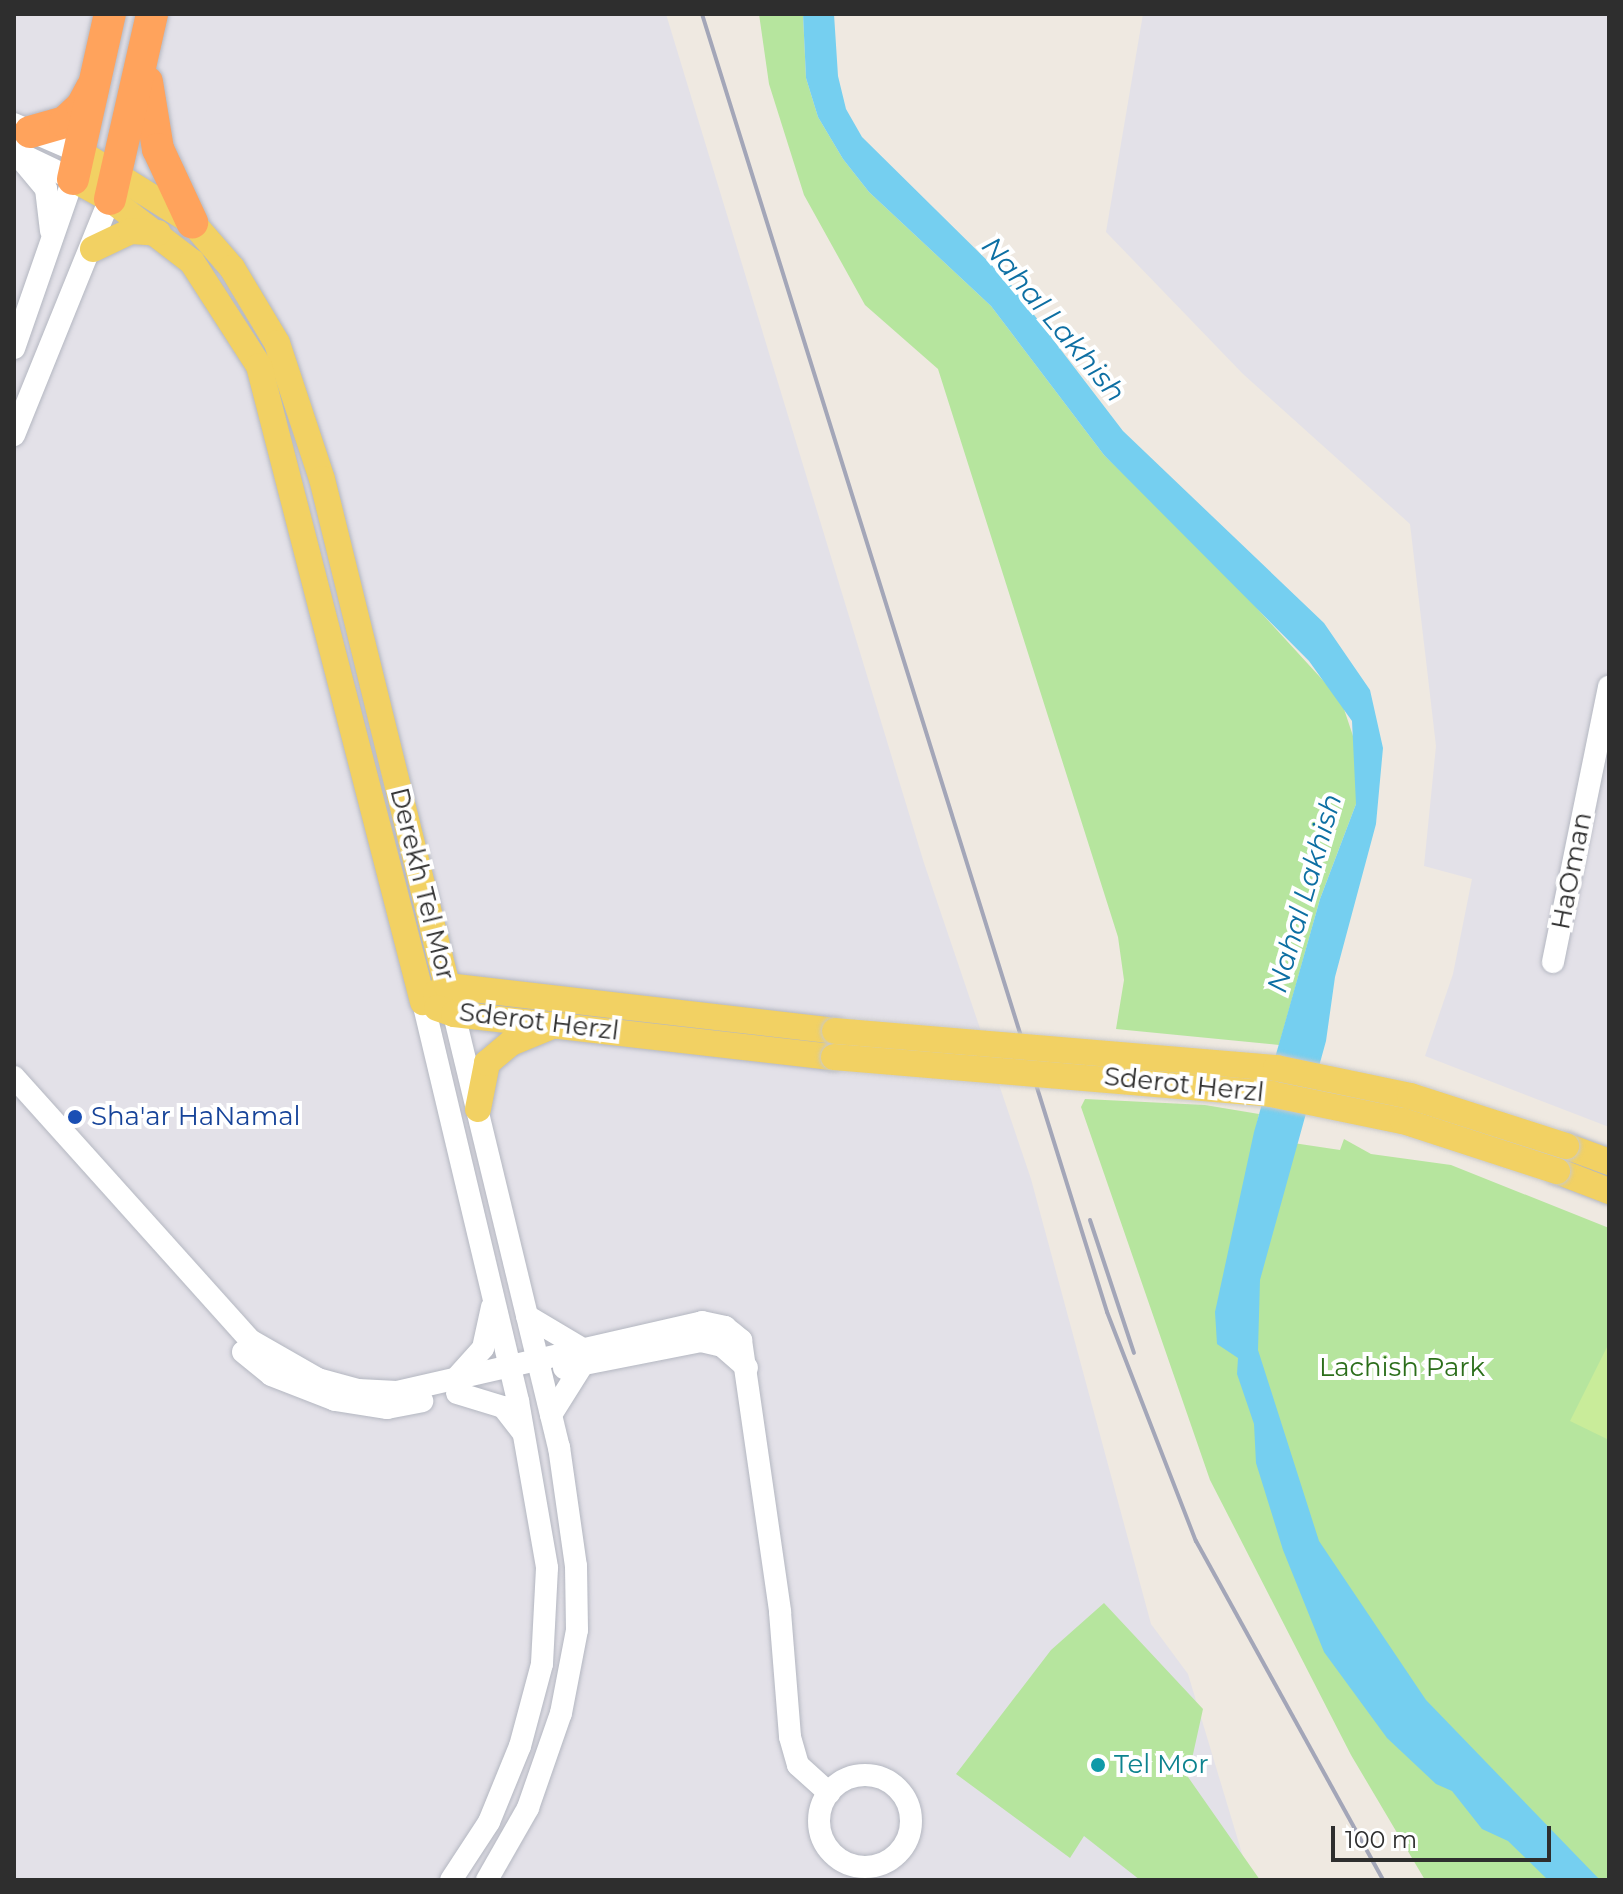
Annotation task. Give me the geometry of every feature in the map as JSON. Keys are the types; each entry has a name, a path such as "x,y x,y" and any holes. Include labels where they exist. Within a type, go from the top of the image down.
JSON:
{"highway":[{"path":"77,166 110,14"},
{"path":"114,186 146,59 152,14"},
{"path":"146,59 158,149 192,222"},
{"path":"18,140 65,122 82,106 99,69"}],"main road":[{"name":"Derekh Tel Mor","path":"77,166 192,222 258,305 294,383 454,1014"},
{"name":"Derekh Tel Mor","path":"114,186 212,287 259,366 272,404 423,1002"},
{"path":"93,249 131,231 158,233"},
{"name":"Sderot Herzl","path":"423,1002 447,986 834,1044 1271,1094 1403,1121 1609,1191"},
{"name":"Sderot Herzl","path":"423,1002 454,1014 555,1025 1276,1068 1410,1096 1609,1162"},
{"path":"478,1109 487,1063 511,1043 555,1025"}],"street":[{"path":"14,348 77,166 18,140"},
{"path":"18,140 46,189 51,242"},
{"path":"14,435 93,249 114,186"},
{"name":"HaOman","path":"1553,962 1609,687"},
{"name":"Derekh Tel Mor","path":"423,1002 511,1372 547,1568 542,1664 501,1796 451,1880"},
{"name":"Derekh Tel Mor","path":"454,1014 551,1415 571,1521 577,1630 548,1755 515,1835 487,1880"},
{"path":"14,1077 261,1350 318,1379 367,1391 397,1392 456,1385 503,1407 524,1435"},
{"path":"14,1094 239,1348 271,1375 306,1392 363,1406 387,1408 456,1385 582,1356 702,1322 725,1327 741,1340 780,1612 790,1737 798,1765 829,1793"},
{"path":"456,1385 483,1348 493,1298"},
{"path":"527,1316 582,1356"},
{"path":"551,1415 582,1356"},
{"path":"867,1775 894,1784 909,1805 911,1828 901,1850 879,1865 849,1873 828,1848 822,1835 822,1806 829,1793 853,1776 867,1775"}],"shaded area":[{"path":"14,14 666,14 924,863 1031,1179 1151,1624 1188,1674 1250,1880 14,1880"},
{"path":"1143,14 1609,14 1609,1127 1425,1056 1453,974 1472,879 1424,866 1436,746 1410,524 1243,374 1106,232"}],"green space":[{"path":"759,14 803,14 806,78 818,117 843,159 869,192 991,306 1104,455 1210,557 1341,700 1357,748 1356,804 1320,899 1279,1045 1116,1029 1124,980 1118,937 938,369 865,305 804,195 769,84"},
{"name":"Lachish Park","path":"1085,1099 1205,1105 1259,1114 1254,1137 1340,1150 1344,1139 1371,1154 1451,1165 1609,1228 1609,1880 1425,1880 1351,1755 1210,1480 1081,1107"},
{"path":"1609,1343 1609,1440 1570,1421"},
{"path":"1104,1603 1203,1709 1188,1777 1260,1880 1140,1880 1084,1836 1070,1858 956,1774 1051,1650"}],"water":[{"path":"803,14 834,14 838,76 846,109 862,137 1009,282 1123,431 1324,623 1370,690 1383,748 1376,824 1335,977 1326,1041 1260,1280 1258,1350 1319,1541 1426,1700 1600,1880 1548,1880 1508,1841 1482,1829 1452,1791 1436,1784 1387,1738 1324,1652 1283,1550 1256,1463 1254,1424 1237,1374 1238,1358 1217,1344 1215,1312 1254,1132 1320,899 1356,804 1352,721 1309,661 1104,455 991,306 869,192 843,159 818,117 806,78"}],"railway":[{"path":"702,14 1107,1312 1196,1541 1383,1880"},
{"path":"1090,1220 1134,1353"}],"place":[{"name":"Sha'ar HaNamal","path":"75,1117"},
{"name":"Tel Mor","path":"1098,1765"}],"water label":[{"name":"Nahal Lakhish","path":"1054,319"},
{"name":"Nahal Lakhish","path":"1304,893"}]}
